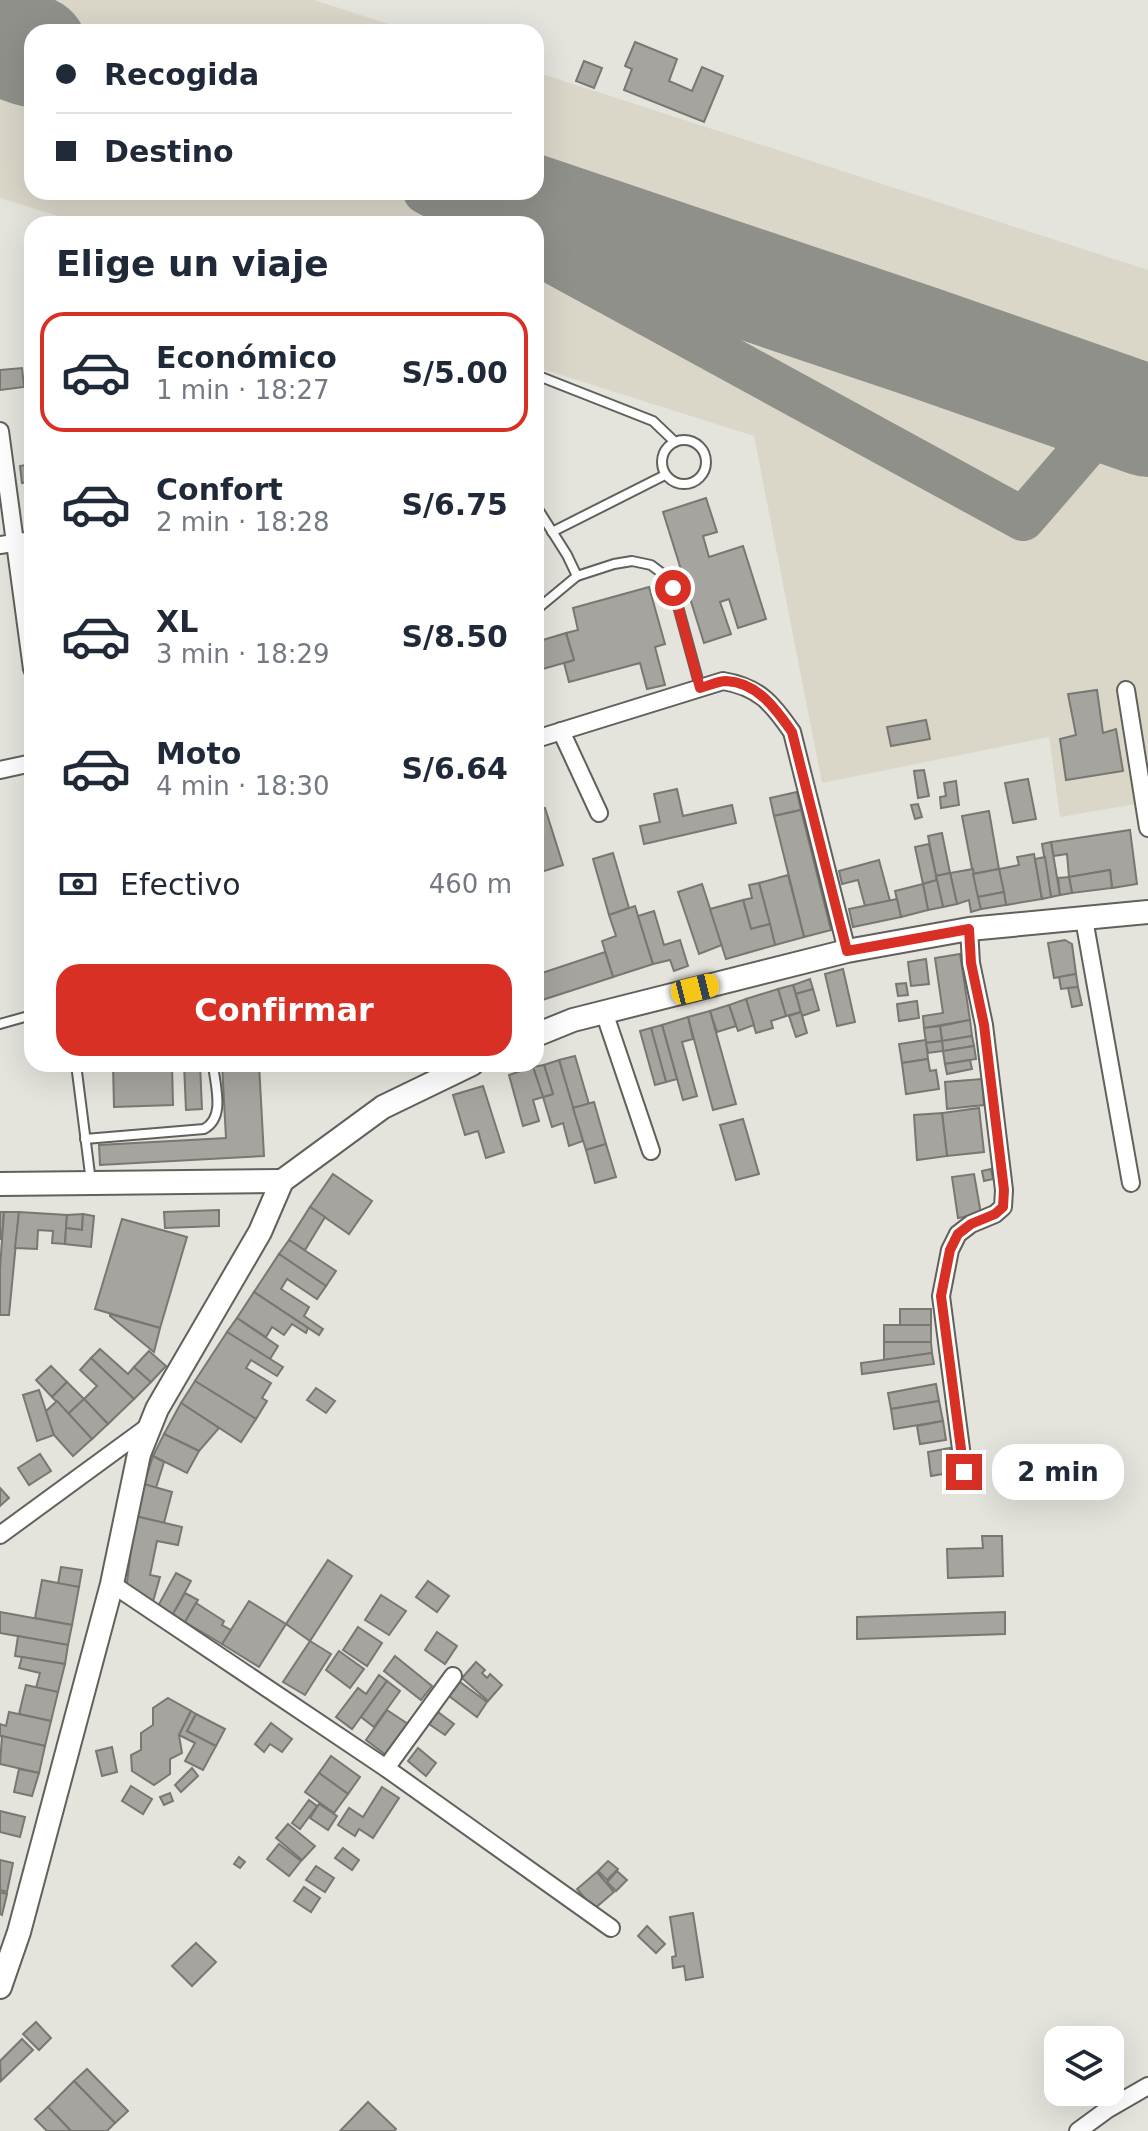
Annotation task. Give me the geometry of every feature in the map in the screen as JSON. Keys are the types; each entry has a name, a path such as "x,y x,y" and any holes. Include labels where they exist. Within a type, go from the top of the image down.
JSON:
{"main road":[{"path":"544,1032 573,1020 847,951 969,929 1148,912"},
{"path":"0,1987 27,1904 112,1584 139,1454 157,1409 260,1232 282,1181 383,1107 455,1072"},
{"path":"0,1184 282,1181"}],"street":[{"path":"0,431 24,606"},
{"path":"544,736 723,681 756,691 776,709 792,732 847,951"},
{"path":"1126,690 1148,828"},
{"path":"561,731 599,813"},
{"path":"0,770 24,765"},
{"path":"1084,919 1131,1183"},
{"path":"964,1472 941,1296 950,1250 958,1234 1003,1207 1004,1190 984,1025 971,963 969,929"},
{"path":"604,1012 651,1151"},
{"path":"0,1535 149,1426"},
{"path":"112,1584 386,1768 611,1928"},
{"path":"386,1768 453,1676"},
{"path":"1078,2131 1148,2086"}],"lane":[{"path":"544,378 653,421 675,442"},
{"path":"685,440 702,449 706,459 700,478 682,485 672,482 665,475 661,466 667,447 685,440"},
{"path":"552,532 665,475"},
{"path":"544,519 577,576"},
{"path":"544,603 577,576 632,561 651,565 663,574 673,588 700,688"},
{"path":"0,1024 24,1017"},
{"path":"77,1072 92,1183"},
{"path":"85,1139 204,1129 213,1124 218,1113 214,1072"}],"shaded area":[{"path":"0,0 314,0 388,24 24,24 24,200 544,200 544,75 1148,270 1148,802 1060,817 1049,737 822,783 754,436 544,370 544,216 58,216 0,198"}],"building":[{"path":"635,42 677,59 669,81 692,91 702,67 723,76 704,122 624,90 632,69 625,66"},
{"path":"584,61 602,68 594,88 576,81"},
{"path":"22,368 24,387 0,390 0,370"},
{"path":"24,465 22,483 20,466"},
{"path":"706,498 717,532 703,536 709,557 743,546 766,619 738,628 729,599 720,602 731,634 704,643 663,512"},
{"path":"649,587 665,644 655,647 665,685 647,689 640,663 569,682 564,663 574,660 566,633 578,630 573,608"},
{"path":"566,633 574,660 544,669 544,640"},
{"path":"1097,690 1103,733 1116,729 1123,771 1066,780 1060,739 1076,735 1068,694"},
{"path":"926,720 930,739 891,746 887,727"},
{"path":"924,770 929,796 918,798 914,771"},
{"path":"1028,779 1036,819 1013,823 1005,783"},
{"path":"956,781 959,805 941,808 940,797 946,796 944,783"},
{"path":"677,789 683,816 732,805 736,823 644,844 640,826 660,822 654,794"},
{"path":"797,792 801,810 774,816 770,798"},
{"path":"918,804 922,817 915,819 911,805"},
{"path":"544,808 563,865 544,871"},
{"path":"801,810 831,930 804,937 774,816"},
{"path":"989,811 999,869 973,874 962,816"},
{"path":"1130,830 1137,884 1112,888 1110,870 1069,877 1067,854 1053,856 1051,842"},
{"path":"942,833 950,873 936,876 928,836"},
{"path":"1051,842 1060,895 1051,897 1042,844"},
{"path":"929,844 937,880 923,884 915,847"},
{"path":"613,853 629,908 609,915 593,859"},
{"path":"1034,854 1042,899 1006,905 999,869 1019,865 1017,857"},
{"path":"1045,857 1051,897 1042,899 1035,859"},
{"path":"879,860 890,901 865,906 858,880 842,884 839,871"},
{"path":"973,869 981,909 971,912 969,900 957,904 950,873"},
{"path":"999,869 1004,892 978,897 973,874"},
{"path":"1110,870 1112,888 1072,893 1069,877"},
{"path":"950,873 957,904 943,907 936,876"},
{"path":"788,875 804,937 775,945 759,883"},
{"path":"1069,877 1072,893 1060,895 1058,878"},
{"path":"937,880 943,907 928,910 923,884"},
{"path":"759,883 770,924 751,929 743,900 752,898 749,885"},
{"path":"702,884 722,945 699,954 678,892"},
{"path":"923,884 928,910 901,917 895,891"},
{"path":"1004,892 1006,905 981,909 978,897"},
{"path":"897,899 901,917 853,927 849,909"},
{"path":"743,900 751,929 770,924 775,945 726,959 710,909"},
{"path":"635,906 653,964 613,977 602,941 616,936 609,915"},
{"path":"654,911 664,945 680,940 688,966 674,971 670,960 653,964 638,916"},
{"path":"1065,940 1072,944 1076,974 1054,978 1048,943"},
{"path":"605,952 613,977 544,999 544,972"},
{"path":"960,954 970,1020 924,1028 923,1016 943,1013 935,958"},
{"path":"926,959 929,984 911,986 908,962"},
{"path":"843,969 855,1022 837,1026 825,974"},
{"path":"1076,974 1078,987 1061,989 1059,977"},
{"path":"810,979 813,989 796,994 793,985"},
{"path":"906,983 908,995 898,996 896,984"},
{"path":"793,985 801,1012 786,1016 778,989"},
{"path":"1078,987 1082,1005 1072,1007 1068,988"},
{"path":"778,989 786,1016 771,1021 773,1028 756,1033 746,999"},
{"path":"813,989 819,1010 802,1016 796,994"},
{"path":"746,999 754,1025 738,1031 729,1005"},
{"path":"917,1001 919,1018 899,1021 897,1004"},
{"path":"729,1005 736,1026 717,1032 710,1011"},
{"path":"710,1011 736,1104 713,1110 688,1017"},
{"path":"801,1012 807,1033 796,1037 789,1016"},
{"path":"688,1017 693,1039 682,1042 697,1096 683,1100 662,1025"},
{"path":"970,1020 972,1036 942,1041 940,1026"},
{"path":"662,1025 677,1079 666,1082 651,1028"},
{"path":"940,1026 942,1041 926,1043 924,1028"},
{"path":"651,1028 666,1082 655,1085 640,1031"},
{"path":"972,1036 974,1046 943,1051 942,1041"},
{"path":"926,1040 928,1059 902,1063 899,1044"},
{"path":"942,1041 943,1051 928,1053 926,1043"},
{"path":"974,1046 976,1059 945,1064 943,1051"},
{"path":"575,1056 589,1104 573,1108 559,1060"},
{"path":"928,1059 930,1071 936,1070 939,1089 906,1094 902,1063"},
{"path":"559,1060 583,1141 569,1146 563,1123 552,1127 543,1097 553,1094 544,1065"},
{"path":"970,1060 972,1069 947,1074 945,1064"},
{"path":"544,1065 553,1094 543,1097 535,1072 544,1072"},
{"path":"113,1072 172,1072 173,1105 114,1107"},
{"path":"184,1072 200,1072 202,1109 186,1110"},
{"path":"222,1072 259,1072 264,1156 100,1165 99,1145 226,1138"},
{"path":"535,1072 543,1097 533,1100 539,1121 523,1126 509,1075"},
{"path":"982,1079 984,1105 947,1109 945,1082"},
{"path":"483,1086 504,1152 486,1158 478,1131 465,1135 453,1095"},
{"path":"594,1102 606,1144 586,1150 573,1108"},
{"path":"979,1108 984,1152 947,1156 942,1113"},
{"path":"942,1113 947,1156 917,1160 914,1115"},
{"path":"743,1119 759,1174 736,1180 720,1125"},
{"path":"606,1144 616,1177 595,1183 586,1150"},
{"path":"991,1169 993,1179 984,1181 982,1171"},
{"path":"333,1174 372,1201 349,1234 310,1207"},
{"path":"974,1174 981,1214 958,1218 952,1177"},
{"path":"310,1207 325,1217 305,1250 289,1240"},
{"path":"219,1210 219,1226 165,1228 164,1212"},
{"path":"0,1212 4,1212 2,1239 0,1239"},
{"path":"4,1212 19,1212 9,1315 0,1315"},
{"path":"19,1212 67,1215 65,1244 52,1243 53,1231 38,1230 37,1249 15,1248"},
{"path":"83,1214 82,1230 66,1228 67,1215"},
{"path":"83,1214 94,1216 91,1247 65,1244 66,1228 82,1230"},
{"path":"122,1219 187,1237 160,1328 95,1309"},
{"path":"289,1240 336,1271 326,1286 279,1254"},
{"path":"279,1254 326,1286 317,1299 287,1279 281,1289 309,1307 304,1316 323,1329 319,1335 254,1292"},
{"path":"254,1292 308,1328 306,1333 292,1324 284,1335 272,1327 266,1337 237,1318"},
{"path":"900,1309 931,1309 931,1325 900,1325"},
{"path":"110,1316 160,1328 154,1352"},
{"path":"237,1318 278,1346 270,1359 227,1332"},
{"path":"884,1325 931,1325 931,1342 884,1342"},
{"path":"227,1332 283,1367 277,1376 251,1360 246,1368 271,1383 262,1398 267,1401 256,1419 195,1381"},
{"path":"884,1342 931,1342 932,1353 884,1360"},
{"path":"100,1349 128,1374 134,1367 151,1382 134,1399 91,1358"},
{"path":"149,1351 166,1366 151,1382 134,1367"},
{"path":"932,1353 934,1364 862,1374 861,1363"},
{"path":"91,1358 134,1399 108,1424 84,1399 97,1386 80,1370"},
{"path":"51,1366 67,1382 52,1397 36,1380"},
{"path":"195,1381 256,1419 241,1442 181,1403"},
{"path":"67,1382 84,1399 68,1414 52,1397"},
{"path":"936,1384 939,1401 891,1409 888,1393"},
{"path":"316,1388 335,1401 326,1413 307,1400"},
{"path":"39,1390 54,1435 37,1441 23,1395"},
{"path":"84,1399 108,1424 92,1439 68,1414"},
{"path":"57,1401 92,1439 73,1456 54,1435 46,1411"},
{"path":"939,1401 943,1421 894,1429 891,1409"},
{"path":"181,1403 219,1428 199,1451 164,1434"},
{"path":"943,1421 946,1440 920,1444 917,1426"},
{"path":"164,1434 199,1451 187,1473 153,1456"},
{"path":"950,1448 954,1472 931,1476 928,1452"},
{"path":"40,1454 51,1471 29,1485 18,1468"},
{"path":"153,1456 164,1462 156,1488 144,1484"},
{"path":"144,1484 172,1492 164,1523 135,1516"},
{"path":"0,1488 9,1498 0,1506"},
{"path":"135,1516 182,1527 178,1545 157,1541 150,1575 160,1577 152,1605 126,1591"},
{"path":"982,1536 1002,1536 1003,1576 948,1578 947,1549 983,1548"},
{"path":"328,1560 352,1576 310,1641 286,1624"},
{"path":"61,1567 82,1570 79,1587 58,1584"},
{"path":"176,1573 191,1581 173,1614 158,1606"},
{"path":"42,1580 79,1587 72,1625 35,1618"},
{"path":"428,1581 449,1596 437,1612 416,1597"},
{"path":"185,1593 198,1600 185,1622 173,1614"},
{"path":"381,1595 406,1611 389,1635 365,1620"},
{"path":"249,1601 286,1624 259,1667 222,1644"},
{"path":"196,1603 224,1621 222,1625 231,1630 222,1644 185,1622"},
{"path":"0,1612 72,1625 68,1645 0,1633"},
{"path":"1005,1612 1005,1634 857,1639 857,1617"},
{"path":"358,1627 382,1643 367,1666 343,1650"},
{"path":"437,1632 457,1646 445,1664 425,1650"},
{"path":"18,1636 68,1645 65,1664 15,1656"},
{"path":"310,1641 331,1654 305,1695 283,1682"},
{"path":"339,1651 364,1669 350,1688 326,1670"},
{"path":"395,1656 432,1686 421,1700 384,1671"},
{"path":"22,1657 65,1664 58,1692 36,1688 40,1673 19,1668"},
{"path":"476,1662 485,1670 482,1673 487,1678 490,1674 502,1685 488,1701 462,1678"},
{"path":"379,1675 387,1681 352,1729 336,1717 358,1688 366,1694"},
{"path":"387,1681 400,1691 374,1727 361,1717"},
{"path":"460,1682 487,1702 477,1717 449,1696"},
{"path":"26,1685 58,1692 51,1721 19,1714"},
{"path":"168,1698 191,1711 179,1735 182,1753 170,1759 170,1774 154,1785 132,1771 131,1755 141,1750 141,1733 153,1725 153,1708"},
{"path":"387,1710 408,1724 386,1755 366,1740"},
{"path":"191,1711 196,1714 187,1731 216,1746 203,1770 185,1761 195,1743 179,1735"},
{"path":"9,1712 51,1721 45,1746 0,1736 0,1724 6,1726"},
{"path":"438,1712 454,1724 445,1735 429,1724"},
{"path":"196,1714 225,1729 216,1746 187,1731"},
{"path":"271,1723 292,1739 282,1752 270,1744 264,1752 255,1744"},
{"path":"2,1736 45,1746 39,1773 0,1764"},
{"path":"112,1747 117,1772 102,1776 96,1751"},
{"path":"418,1748 436,1763 426,1776 408,1761"},
{"path":"331,1756 360,1777 348,1794 319,1773"},
{"path":"192,1768 198,1776 181,1792 175,1785"},
{"path":"19,1769 39,1773 32,1796 14,1792"},
{"path":"319,1773 348,1794 334,1813 305,1792"},
{"path":"131,1786 152,1799 143,1814 122,1801"},
{"path":"382,1787 399,1798 373,1838 359,1829 355,1836 338,1825 349,1808 363,1817"},
{"path":"170,1793 173,1801 164,1805 160,1797"},
{"path":"309,1800 317,1806 300,1829 292,1823"},
{"path":"319,1804 337,1816 328,1830 310,1818"},
{"path":"0,1811 25,1817 20,1837 0,1832"},
{"path":"288,1824 315,1846 302,1860 276,1838"},
{"path":"279,1844 301,1861 289,1876 267,1859"},
{"path":"343,1848 359,1860 352,1870 335,1858"},
{"path":"239,1857 245,1862 240,1868 234,1864"},
{"path":"0,1860 13,1863 7,1892 0,1890"},
{"path":"608,1861 618,1869 607,1880 598,1871"},
{"path":"316,1866 334,1878 325,1892 306,1880"},
{"path":"617,1871 627,1880 616,1891 607,1882"},
{"path":"597,1872 614,1892 594,1909 577,1889"},
{"path":"304,1887 320,1898 311,1912 294,1901"},
{"path":"0,1892 7,1894 2,1915 0,1914"},
{"path":"693,1913 703,1977 686,1980 684,1966 673,1968 672,1957 676,1956 670,1917"},
{"path":"647,1926 665,1944 656,1953 638,1936"},
{"path":"196,1943 216,1962 192,1986 172,1966"},
{"path":"36,2022 51,2038 39,2050 23,2034"},
{"path":"22,2039 33,2050 1,2081 0,2061"},
{"path":"87,2069 128,2111 115,2123 74,2081"},
{"path":"74,2081 115,2123 107,2131 71,2131 48,2107"},
{"path":"368,2102 396,2129 340,2131"},
{"path":"48,2107 71,2131 47,2131 35,2119"}],"taxiway":[{"path":"440,200 469,216"},
{"path":"544,257 1023,519 1117,410"}],"runway":[{"path":"0,40 24,48"},
{"path":"501,200 1148,421"}],"route":[{"path":"673,588 700,688 723,681 756,691 776,709 792,732 847,951 969,929 971,963 984,1025 1004,1190 1003,1207 958,1234 950,1250 941,1296 964,1472"}]}
